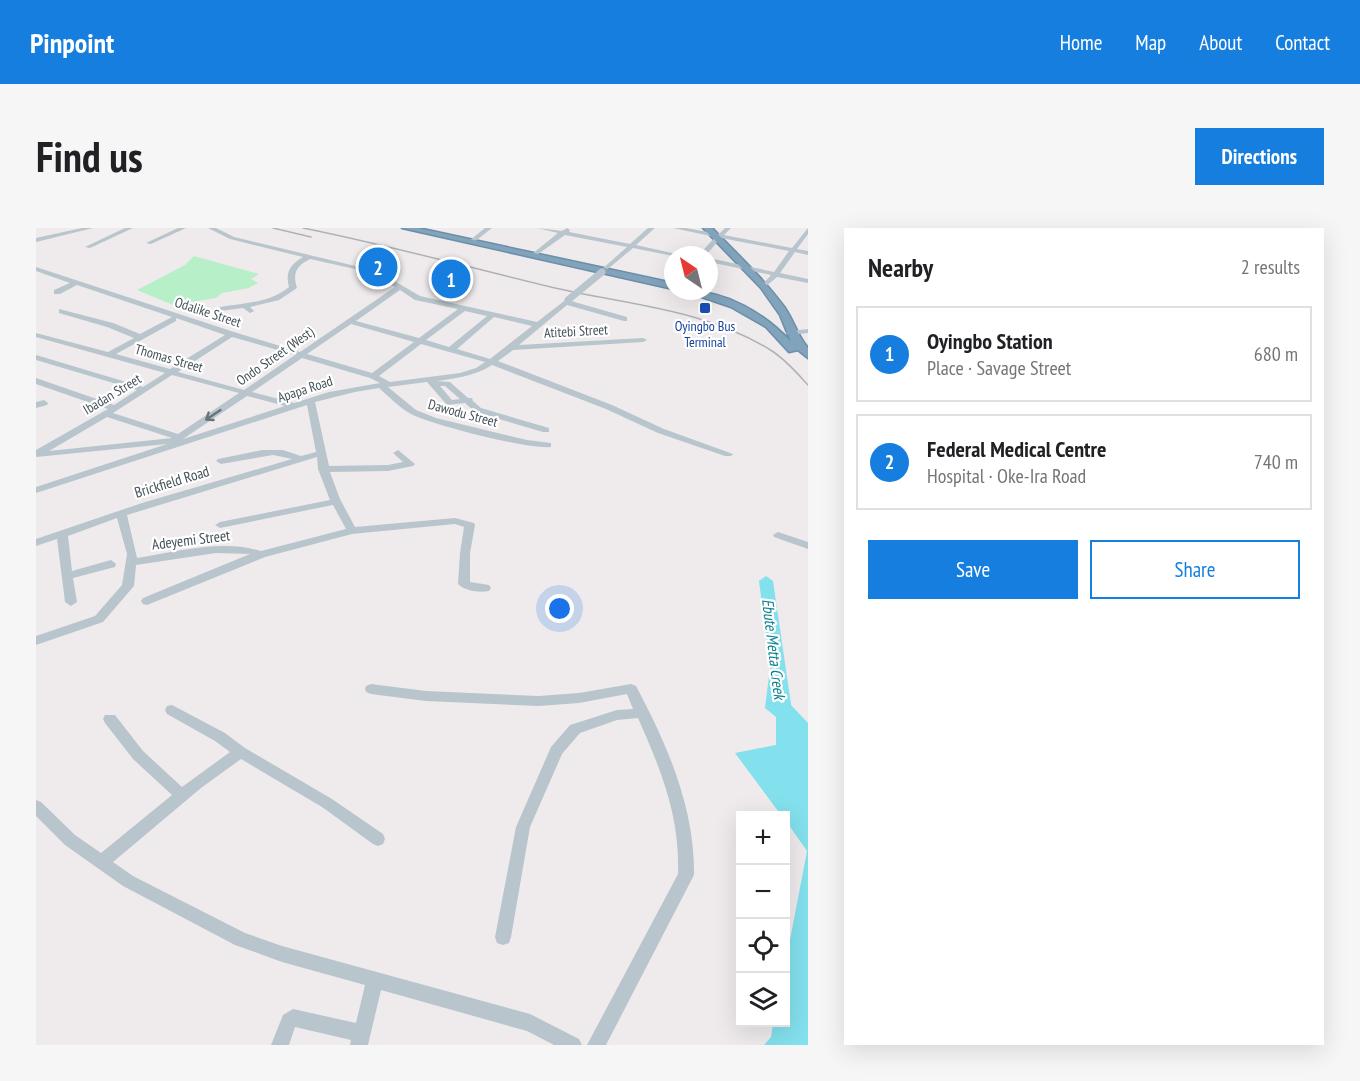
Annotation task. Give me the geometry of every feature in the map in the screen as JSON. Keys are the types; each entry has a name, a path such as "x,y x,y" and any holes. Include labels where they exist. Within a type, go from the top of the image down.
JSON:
{"highway":[{"path":"407,228 664,285"},
{"path":"706,228 764,286 782,310 789,329 808,356"},
{"path":"718,300 735,305 770,325 808,366"},
{"path":"753,315 774,318 780,315 782,310"},
{"path":"770,325 778,321 789,329"}],"street":[{"path":"58,228 86,229"},
{"path":"88,247 130,228"},
{"path":"148,243 183,228"},
{"path":"211,228 232,238 366,270 418,298"},
{"path":"471,242 489,228"},
{"path":"540,228 664,252"},
{"path":"453,237 530,256 571,228"},
{"name":"Apapa Road","path":"36,490 347,391 384,385 432,382 475,372 511,348 652,228"},
{"path":"676,228 808,253"},
{"path":"710,246 728,228"},
{"path":"36,240 86,229"},
{"path":"764,286 775,275 808,230"},
{"path":"223,309 248,308 271,301 288,292 293,288 289,277 290,272 310,256"},
{"path":"718,263 808,281"},
{"name":"Odalike Street","path":"36,269 231,334 373,376"},
{"path":"57,292 77,282"},
{"name":"Ondo Street (West)","path":"167,449 177,439 400,287"},
{"path":"387,295 418,298 538,325"},
{"path":"567,301 624,319"},
{"path":"373,376 463,309"},
{"path":"62,311 110,325 140,337"},
{"path":"452,349 492,316"},
{"path":"109,355 173,319"},
{"path":"349,321 493,362 609,407 661,431 728,454"},
{"path":"789,329 808,331"},
{"name":"Ibadan Street","path":"36,454 145,390 231,334"},
{"name":"Thomas Street","path":"36,335 295,406"},
{"name":"Atitebi Street","path":"511,348 643,340"},
{"path":"36,357 145,390"},
{"name":"Dawodu Street","path":"373,376 414,412 433,420 527,443 548,445"},
{"path":"36,381 177,439"},
{"path":"432,382 450,403 469,400"},
{"path":"432,382 447,384 469,400 478,410 546,430"},
{"path":"310,401 318,432 319,454 323,469 334,502 352,531"},
{"path":"36,454 177,439"},
{"path":"221,461 277,453 294,454 301,460"},
{"path":"323,469 388,468 410,464 398,453"},
{"name":"Brickfield Road","path":"36,543 121,513 319,454"},
{"path":"220,525 334,502"},
{"path":"36,640 99,619 128,586 132,562 130,539 121,513"},
{"path":"147,601 257,552 352,531 455,521 469,524 464,584 472,588 485,588"},
{"path":"62,534 71,602"},
{"path":"778,535 808,546"},
{"name":"Adeyemi Street","path":"132,562 213,551 257,552"},
{"path":"69,576 111,564"},
{"path":"371,689 426,696 539,701 579,698 631,689 674,788 685,842 686,875 596,1045"},
{"path":"172,710 327,803 378,838"},
{"path":"503,937 523,827 556,751 575,729 617,715 641,713"},
{"path":"110,718 138,755 182,796"},
{"path":"101,862 240,752"},
{"path":"36,806 70,840 101,862 138,886 241,939 282,954 530,1023 573,1045"},
{"path":"280,1045 289,1021 293,1018 361,1039 375,980"}],"green space":[{"path":"194,256 259,274 251,279 258,283 249,288 222,293 216,298 179,304 183,309 137,290 185,265"}],"water":[{"path":"769,676 775,688 808,723 808,1045 764,1045 771,1037 772,1027 790,1027 790,940 807,851 790,827 790,811 778,811 735,753 776,745 776,717 765,708"}],"waterway":[{"name":"Ebute Metta Creek","path":"766,581 784,711"}],"railway":[{"path":"273,228 311,237"},
{"path":"303,228 555,288 694,317 747,337 772,351 808,385"}],"place":[{"name":"Federal Medical Centre","path":"378,267"},
{"name":"Oyingbo Station","path":"451,279"},
{"name":"Oyingbo Bus Terminal","path":"705,308"}]}
